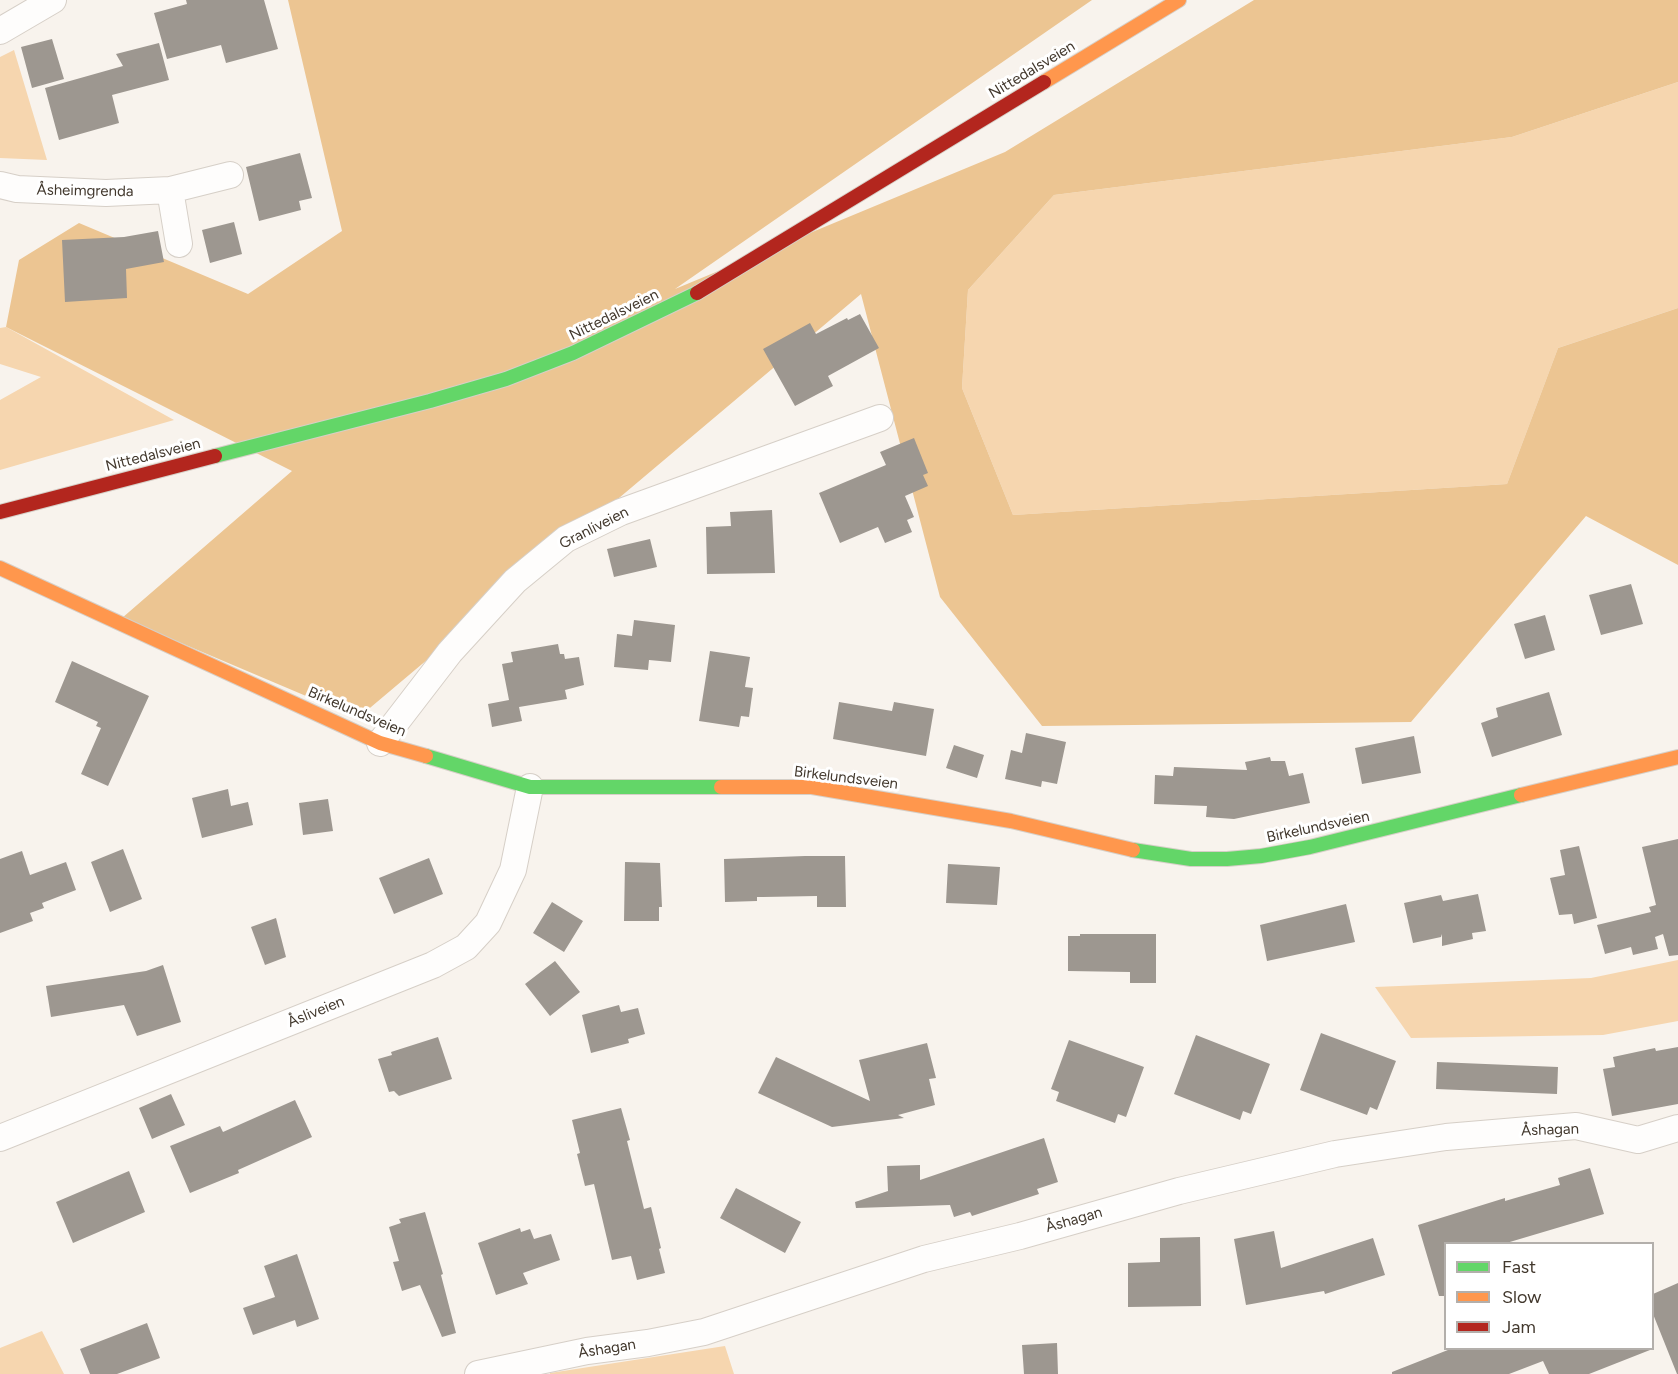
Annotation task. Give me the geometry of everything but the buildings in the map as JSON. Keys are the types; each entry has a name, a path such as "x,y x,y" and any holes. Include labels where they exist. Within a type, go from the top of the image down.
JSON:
{"street":[{"path":"0,32 53,0"},
{"name":"Nittedalsveien","path":"0,512 430,401 506,379 573,353 690,297 1179,0"},
{"name":"Åsheimgrenda","path":"0,185 17,189 106,193 170,190 230,175"},
{"path":"170,190 179,244"},
{"name":"Granliveien","path":"380,743 457,644 515,581 566,539 621,512 880,418"},
{"name":"Birkelundsveien","path":"0,568 380,743 530,787 812,787 1011,821 1141,852 1191,859 1227,860 1310,847 1678,757"},
{"name":"Åsliveien","path":"0,1138 434,965 466,946 488,923 513,870 530,787"},
{"name":"Åshagan","path":"478,1374 587,1351 648,1343 704,1332 924,1259 1020,1236 1179,1191 1335,1154 1446,1137 1576,1126 1638,1140 1678,1128"}],"shaded area":[{"path":"288,0 1092,0 675,289 1005,152 1254,0 1678,0 1678,82 1512,137 1054,195 968,290 962,388 1013,515 1507,484 1558,348 1678,308 1678,565 1586,516 1411,722 1042,726 940,597 861,294 358,718 122,618 292,471 6,327 19,260 79,223 248,294 342,231"},
{"path":"14,50 47,160 0,158 0,57"},
{"path":"1678,82 1678,308 1558,348 1507,484 1013,515 962,388 968,290 1054,195 1512,137"},
{"path":"6,327 174,420 0,470 0,400 41,377 0,364 0,328"},
{"path":"1678,960 1678,1021 1603,1035 1411,1038 1375,987 1591,978"},
{"path":"42,1331 64,1374 0,1374 0,1348"},
{"path":"725,1346 734,1374 550,1374 550,1373"}],"traffic: fast":[{"path":"215,456 430,401 506,379 573,353 697,293"},
{"path":"426,756 530,787 721,787"},
{"path":"1133,850 1191,859 1261,856 1310,847 1521,795"}],"traffic: slow":[{"path":"1044,82 1179,0"},
{"path":"0,568 380,743 426,756"},
{"path":"1521,795 1678,757"},
{"path":"721,787 812,787 1011,821 1133,850"}],"traffic: jam":[{"path":"697,293 1044,82"},
{"path":"0,512 215,456"}]}
